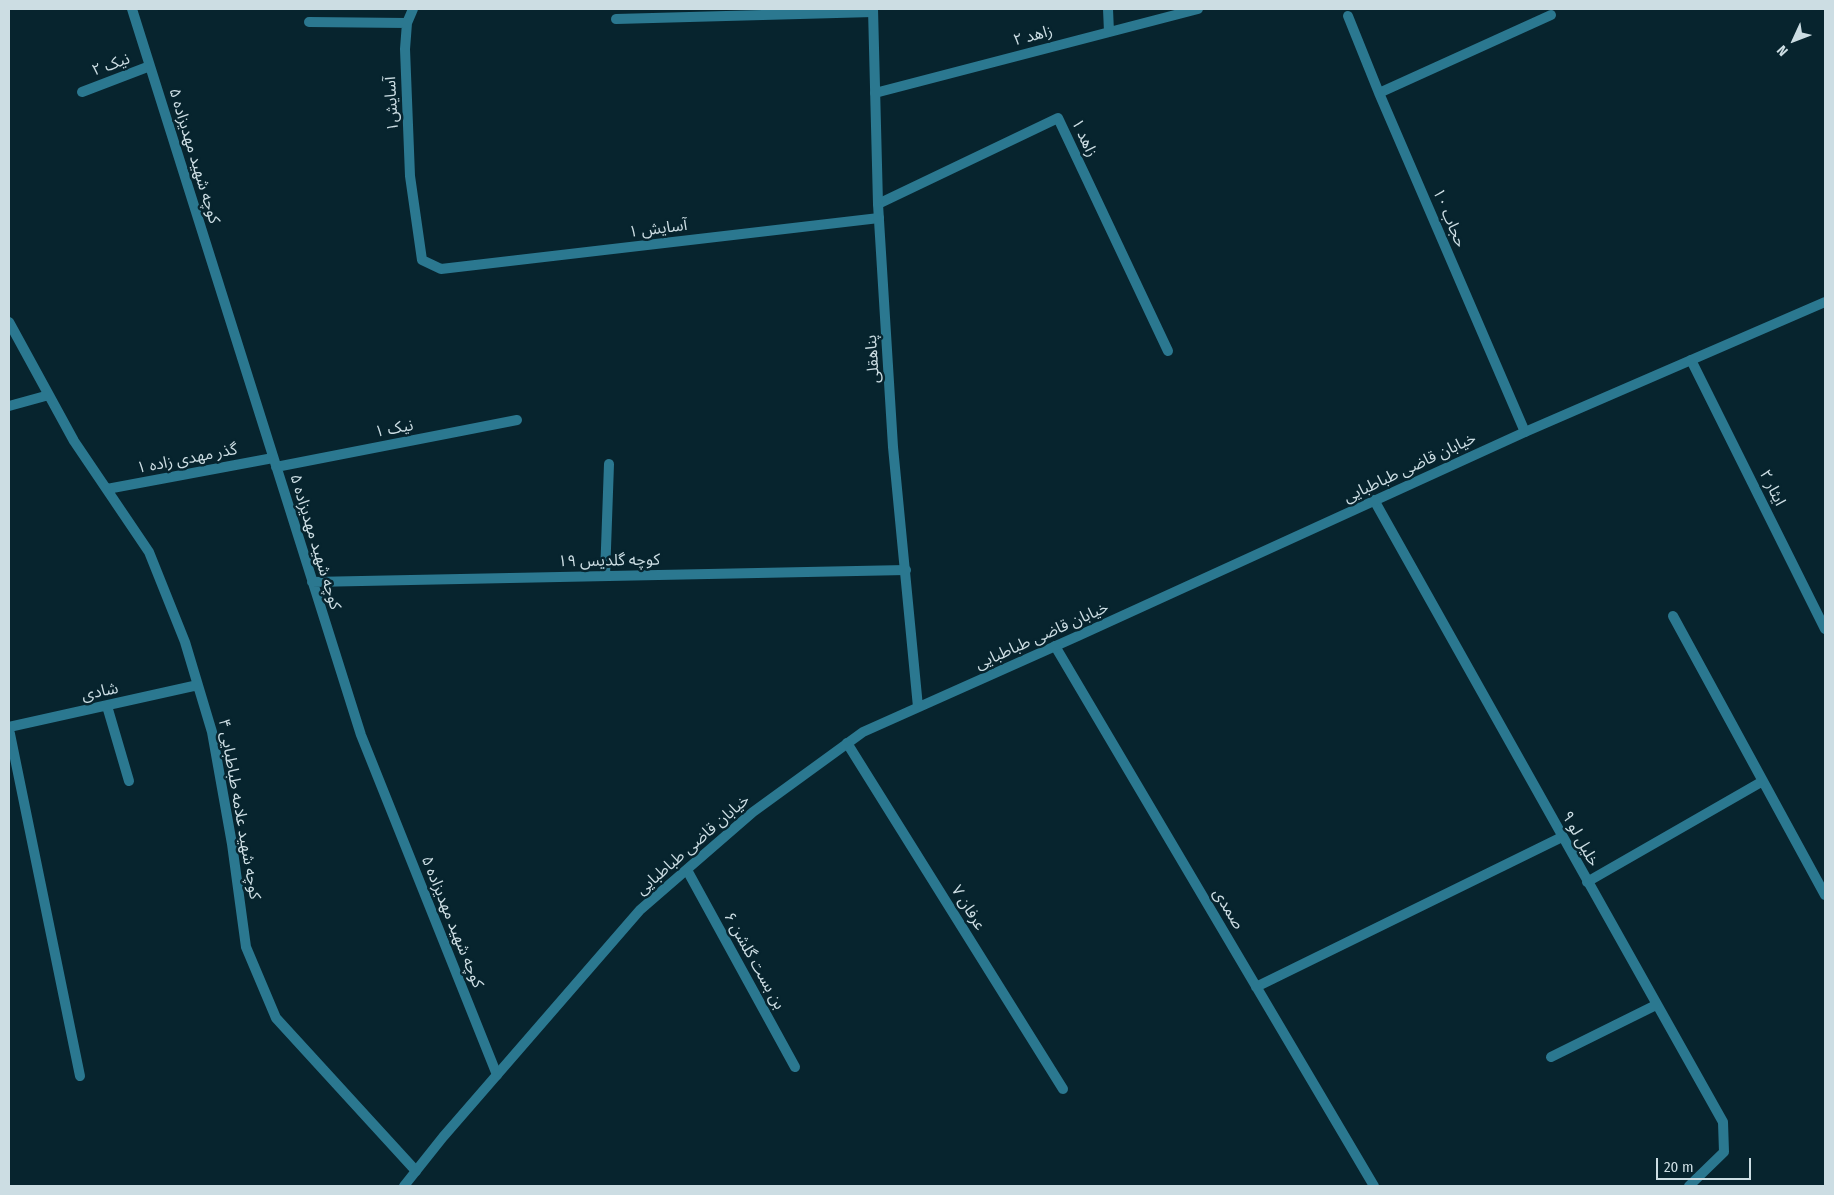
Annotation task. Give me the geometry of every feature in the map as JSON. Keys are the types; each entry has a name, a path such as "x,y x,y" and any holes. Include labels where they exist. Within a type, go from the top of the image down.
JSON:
{"street":[{"name":"کوچه شهید مهدیزاده ۵","path":"132,9 361,735 497,1074"},
{"path":"309,22 408,23 413,9"},
{"path":"1108,9 1109,32"},
{"name":"زاهد ۲","path":"876,93 1198,9"},
{"path":"616,19 873,10"},
{"name":"پناهقلی","path":"873,10 878,204 893,448 918,707"},
{"path":"1379,93 1551,15"},
{"name":"حجاب ۱۰","path":"1348,16 1379,93 1525,432"},
{"name":"آسایش۱","path":"408,23 405,49 412,186 422,260 440,269"},
{"name":"نیک ۲","path":"82,92 150,66"},
{"name":"زاهد ۱","path":"878,204 1058,118 1168,351"},
{"name":"آسایش ۱","path":"440,269 879,218"},
{"name":"خیابان قاضی طباطبایی","path":"404,1186 497,1074 640,910 752,812 863,732 1525,432 1825,302"},
{"name":"کوچه شهید علامه طباطبایی ۴","path":"9,322 74,441 149,552 184,642 214,741 232,844 246,947 276,1018 416,1171"},
{"name":"ایثار ۲","path":"1691,360 1825,629"},
{"path":"9,406 50,395"},
{"name":"نیک ۱","path":"275,462 517,420"},
{"name":"گذر مهدی زاده ۱","path":"107,489 275,462"},
{"path":"605,576 609,464"},
{"name":"خلیل لو ۹","path":"1374,500 1723,1122 1724,1152 1689,1186"},
{"name":"کوچه گلدیس ۱۹","path":"312,582 906,570"},
{"path":"1673,616 1825,895"},
{"name":"صمدی","path":"1055,646 1374,1186"},
{"name":"شادی","path":"9,728 198,686"},
{"path":"107,706 129,781"},
{"path":"9,728 80,1076"},
{"name":"عرفان ۷","path":"847,743 1063,1089"},
{"path":"1587,882 1763,780"},
{"path":"1256,987 1562,837"},
{"name":"بن بست گلشن ۶","path":"687,870 795,1067"},
{"path":"1551,1057 1656,1005"}]}
